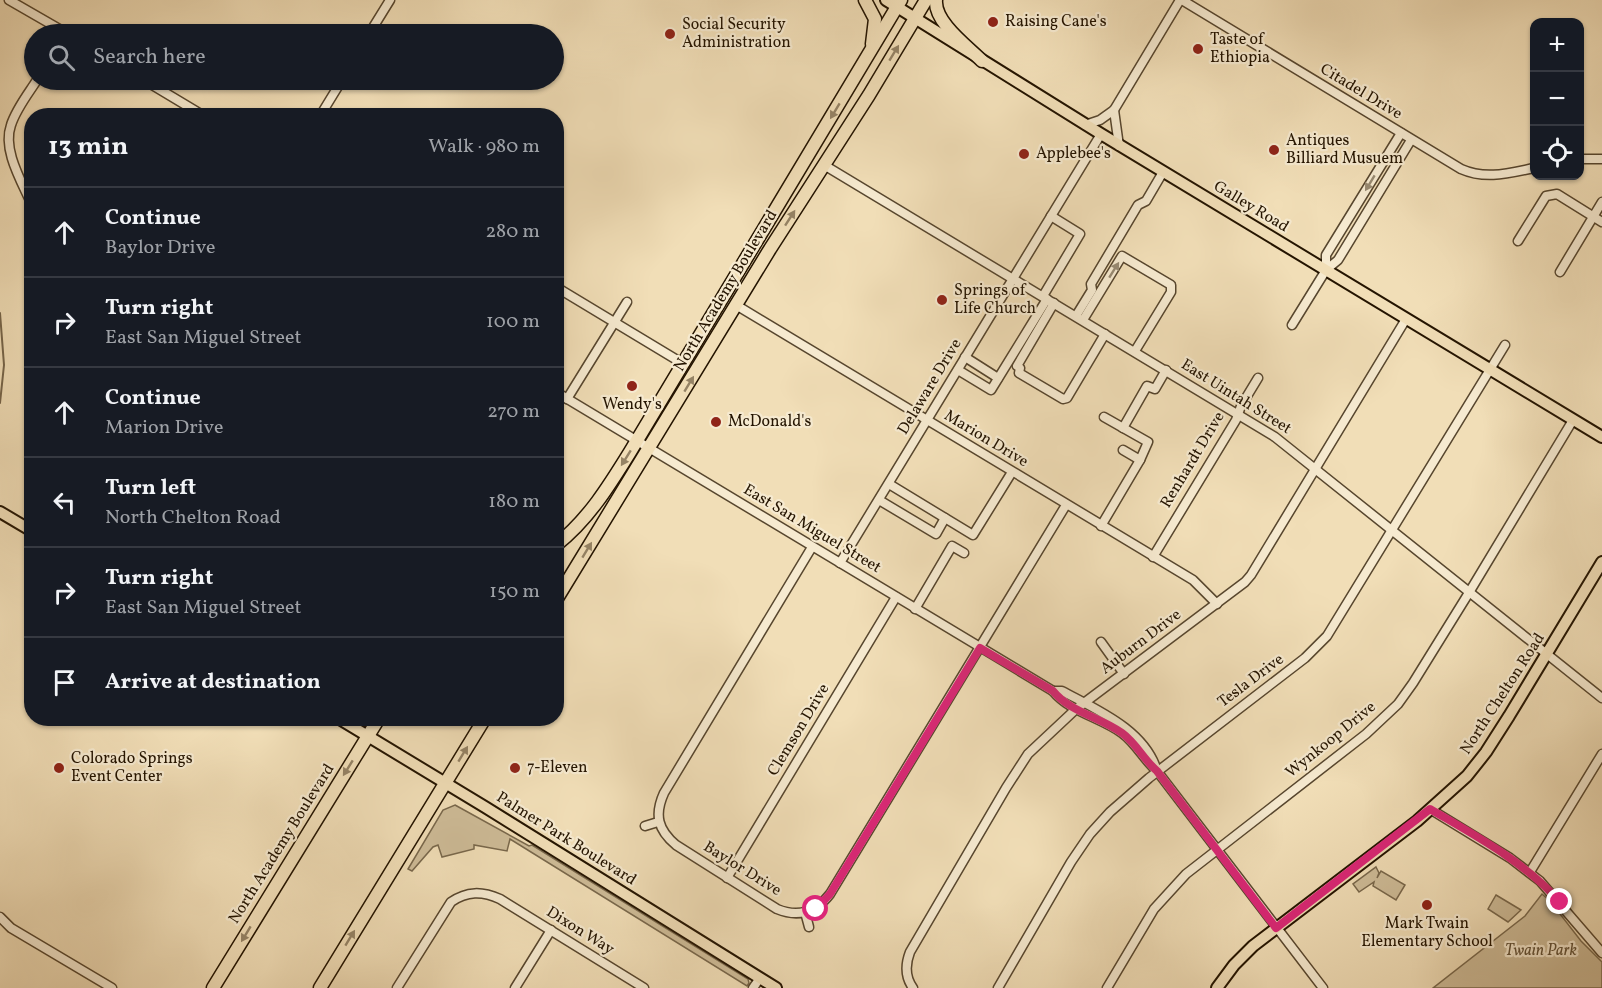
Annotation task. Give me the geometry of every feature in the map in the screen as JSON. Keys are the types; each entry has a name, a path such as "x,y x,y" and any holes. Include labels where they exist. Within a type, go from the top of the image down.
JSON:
{"highway":[{"path":"865,0 873,13 876,24 870,54"},
{"name":"North Academy Boulevard","path":"564,587 926,0"},
{"path":"936,0 936,11 943,22 982,61"},
{"name":"North Academy Boulevard","path":"564,538 591,510 637,439 899,4"},
{"name":"North Academy Boulevard","path":"213,988 375,726"},
{"path":"320,988 479,726"}],"main road":[{"name":"Galley Road","path":"886,0 899,4 915,19 1119,146 1602,437"},
{"path":"0,512 24,526"},
{"name":"North Chelton Road","path":"1217,988 1244,955 1430,809 1467,776 1486,752 1602,562"},
{"name":"Palmer Park Boulevard","path":"350,726 776,988"}],"street":[{"path":"9,0 49,24"},
{"path":"375,24 390,0"},
{"path":"1085,125 1100,120 1114,110 1181,0"},
{"name":"Citadel Drive","path":"1181,0 1461,169 1480,175 1530,169"},
{"path":"24,185 10,150 9,134 15,117 31,90"},
{"path":"161,90 191,108"},
{"path":"325,108 336,90"},
{"path":"1114,110 1119,146"},
{"path":"1326,270 1326,255 1401,133"},
{"name":"Delaware Drive","path":"840,563 1101,134"},
{"path":"1292,325 1326,270 1338,260 1411,140"},
{"path":"1584,159 1602,159"},
{"name":"East Uintah Street","path":"824,165 1238,413 1282,442 1602,698"},
{"path":"1079,318 1092,290 1091,284 1138,205 1146,201 1162,172"},
{"path":"1518,242 1546,196 1557,195 1602,222"},
{"path":"1560,272 1602,202"},
{"path":"1051,216 1080,234 1017,366 1020,368 1019,373 1063,399 1067,398 1106,334"},
{"path":"1079,318 1122,256 1171,285 1171,292 1135,351"},
{"path":"564,292 682,363"},
{"path":"958,370 991,390 1048,299"},
{"path":"567,399 627,302"},
{"name":"Marion Drive","path":"736,305 1200,586 1217,604"},
{"name":"Auburn Drive","path":"913,988 906,972 910,952 1028,754 1076,709 1217,604 1251,575 1406,319"},
{"name":"Tesla Drive","path":"998,988 1081,846 1110,812 1157,771 1322,643 1334,627 1505,345"},
{"path":"965,357 998,378"},
{"path":"1123,428 1147,386 1155,389 1166,370"},
{"name":"Renhardt Drive","path":"1153,557 1258,378"},
{"name":"East San Miguel Street","path":"564,397 1053,691 1076,709"},
{"path":"1101,526 1140,460 1148,442 1104,417"},
{"name":"Wynkoop Drive","path":"1107,988 1142,927 1165,895 1191,869 1366,734 1388,714 1413,683 1573,420"},
{"path":"1123,450 1140,460"},
{"path":"888,484 973,535 1012,472"},
{"path":"879,501 936,534 945,518"},
{"path":"809,927 805,912 821,905 830,894 1066,505"},
{"path":"915,609 952,546 964,554"},
{"path":"645,826 658,822 658,810 664,793 813,547"},
{"name":"Clemson Drive","path":"727,878 896,597"},
{"path":"1101,642 1124,674"},
{"name":"East San Miguel Street","path":"1053,691 1062,691 1084,703"},
{"path":"1084,703 1133,734 1154,760 1157,771"},
{"path":"1076,709 1123,734 1157,771 1323,988"},
{"path":"1530,872 1602,753"},
{"path":"1430,809 1530,872 1601,949"},
{"name":"Baylor Drive","path":"658,822 663,832 676,845 777,909 792,913 805,912"},
{"name":"Dixon Way","path":"397,988 451,902 473,893 483,893 500,899 638,987"},
{"path":"0,917 11,928 112,988"},
{"path":"515,988 551,930"},
{"path":"753,988 760,978"}],"green space":[{"path":"455,805 529,846 532,845 748,979 749,983 747,986 510,839 507,851 474,845 474,849 442,857 438,845 433,847 412,871 408,869 443,810"},
{"path":"1376,867 1379,873 1377,878 1381,871 1405,885 1396,900 1373,886 1374,882 1359,892 1353,884"},
{"name":"Twain Park","path":"1542,894 1581,941 1602,962 1602,988 1433,988 1525,916"},
{"path":"1496,895 1521,910 1508,922 1488,909"}],"waterway":[{"path":"0,313 4,365 0,403"}],"place":[{"name":"Raising Cane's","path":"993,22"},
{"name":"Social Security Administration","path":"670,34"},
{"name":"Taste of Ethiopia","path":"1198,49"},
{"name":"Antiques Billiard Musuem","path":"1274,150"},
{"name":"Applebee's","path":"1024,154"},
{"name":"Springs of Life Church","path":"942,300"},
{"name":"Wendy's","path":"632,386"},
{"name":"McDonald's","path":"716,422"},
{"name":"Colorado Springs Event Center","path":"59,768"},
{"name":"7-Eleven","path":"515,768"},
{"name":"Mark Twain Elementary School","path":"1427,905"}],"route":[{"path":"816,909 830,894 980,648 1053,691 1076,709 1123,734 1157,771 1276,928 1430,809 1520,865 1540,881 1560,902"}]}
